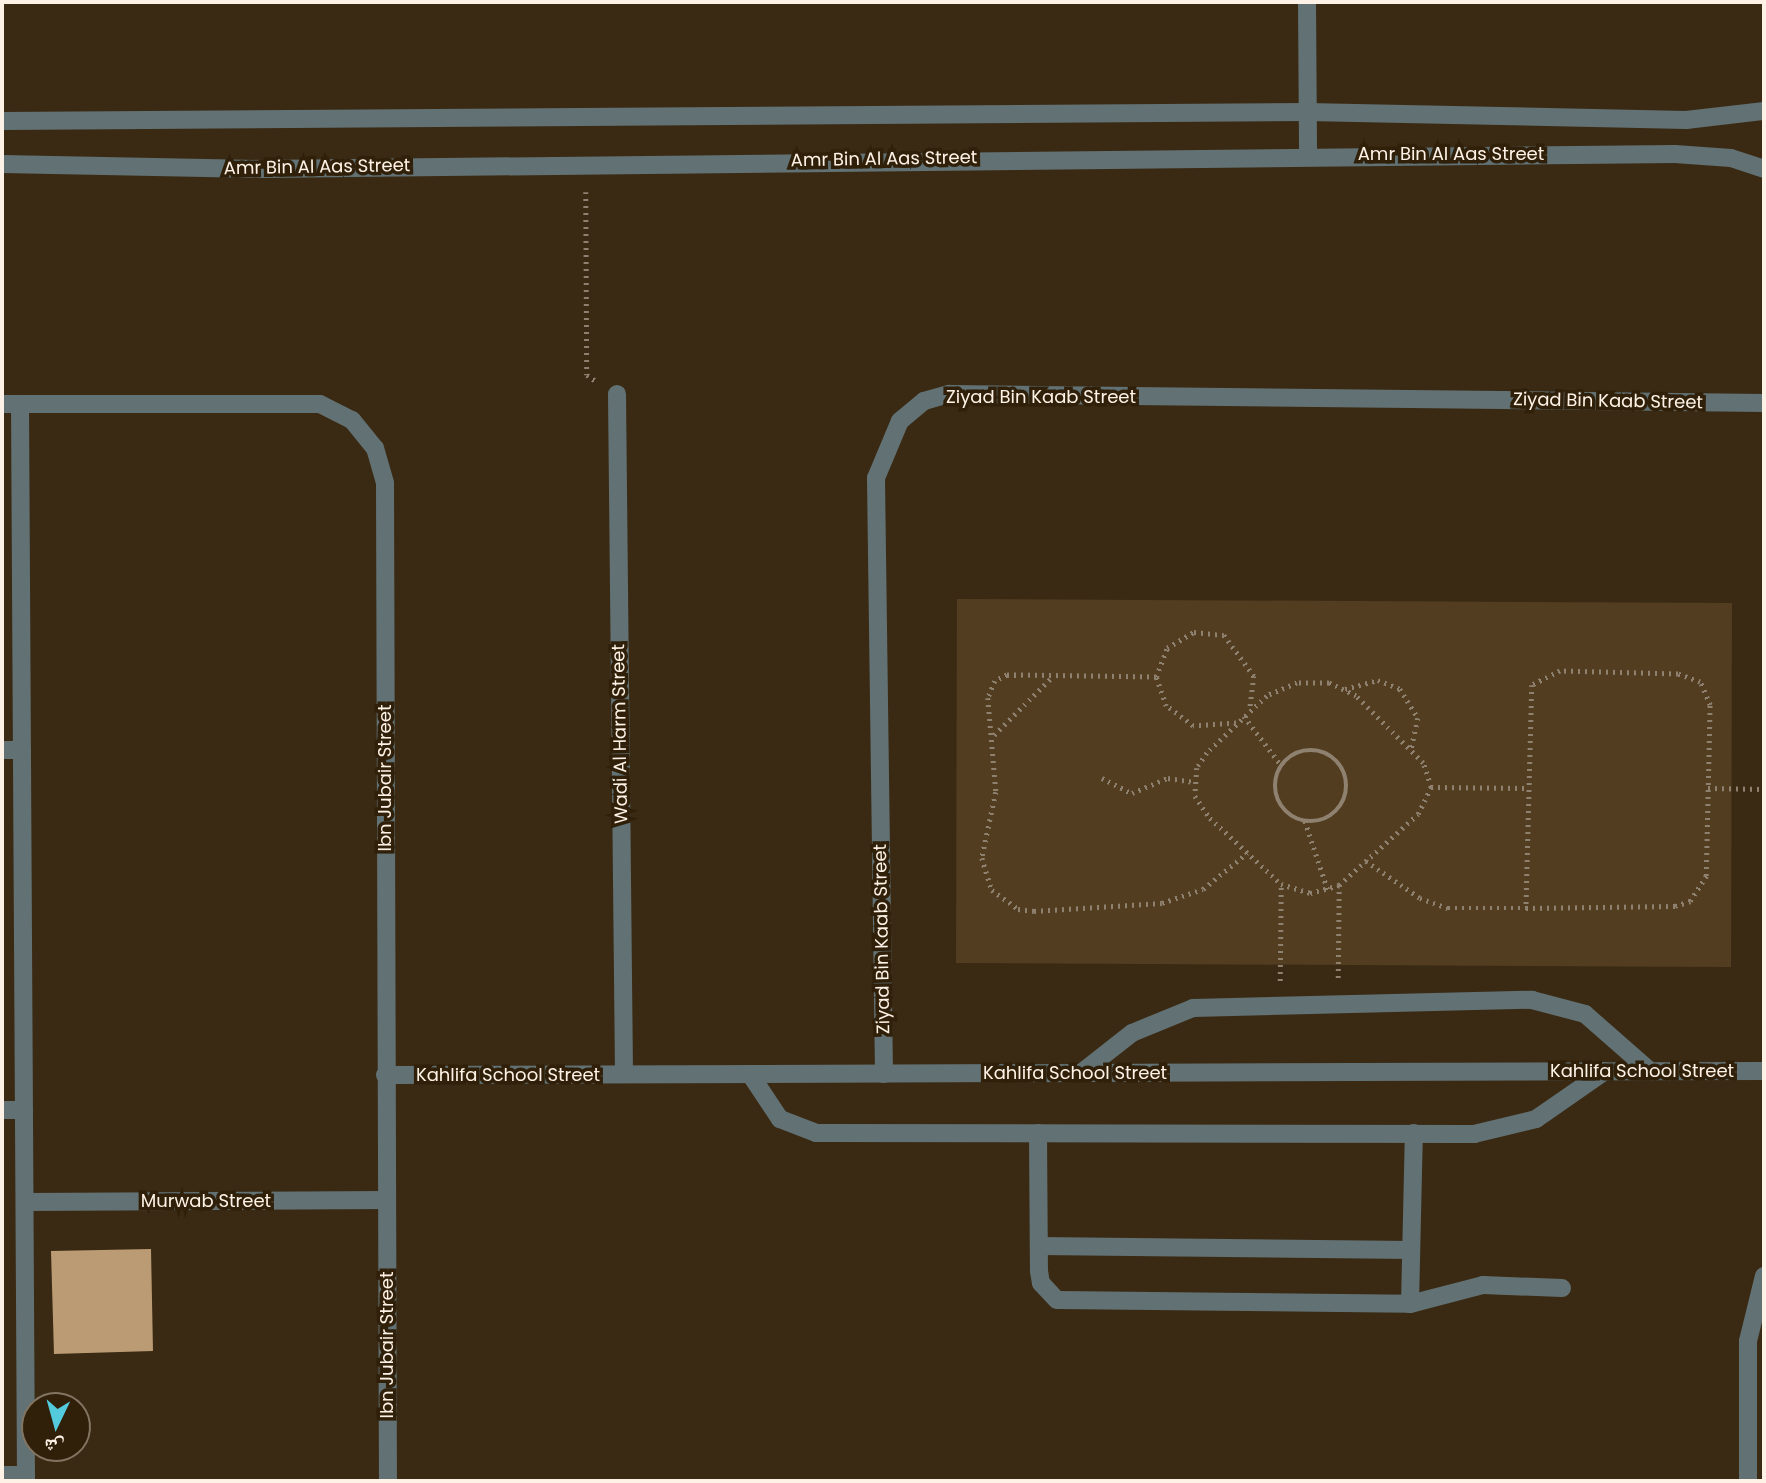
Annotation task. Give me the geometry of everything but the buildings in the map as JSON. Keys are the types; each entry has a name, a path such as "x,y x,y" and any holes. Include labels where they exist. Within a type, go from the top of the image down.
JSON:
{"street":[{"path":"1307,2 1308,153"},
{"name":"Amr Bin Al Aas Street","path":"2,121 1307,112 1686,120 1764,111"},
{"name":"Amr Bin Al Aas Street","path":"2,164 262,169 1308,153 1703,154 1764,169"},
{"name":"Wadi Al Harm Street","path":"617,394 624,1074"},
{"name":"Ziyad Bin Kaab Street","path":"884,1074 876,478 900,421 923,401 949,394 1764,403"},
{"name":"Ibn Jubair Street","path":"2,404 320,404 352,420 375,448 385,483 388,1481"},
{"path":"2,1475 26,1478 20,404"},
{"path":"2,750 22,750"},
{"path":"1081,1073 1161,1018 1226,1003 1337,1002 1550,1002 1601,1025 1650,1071"},
{"path":"750,1074 780,1119 816,1133 1414,1132 1516,1128 1605,1071"},
{"name":"Kahlifa School Street","path":"386,1076 1764,1071"},
{"path":"2,1110 24,1110"},
{"path":"1410,1304 1414,1132"},
{"path":"1038,1133 1041,1283 1069,1303 1410,1304 1483,1285 1562,1288"},
{"name":"Murwab Street","path":"25,1202 387,1200"},
{"path":"1039,1246 1411,1250"},
{"path":"1748,1481 1748,1341 1764,1276"}],"path":[{"path":"585,163 587,375 617,394"},
{"path":"1239,722 1209,729 1178,718 1166,706 1156,677 1159,661 1179,638 1224,635 1254,676 1250,710"},
{"path":"1366,861 1432,904 1527,908 1690,901 1706,876 1710,705 1700,682 1678,674 1560,671 1538,677 1529,694 1527,908"},
{"path":"1156,677 1007,675 995,681 988,698 996,792 982,858 992,890 1018,909 1175,901 1211,884 1247,853"},
{"path":"993,735 1053,676"},
{"path":"1345,689 1411,751 1431,786 1424,808 1339,885 1328,890 1281,884 1201,808 1194,782 1201,760 1250,710 1297,683 1345,689 1378,680 1400,689 1418,718 1411,751"},
{"path":"1244,716 1281,765 1278,800 1305,821 1328,890"},
{"path":"1281,765 1314,749 1345,772 1340,808 1305,821"},
{"path":"1102,778 1132,793 1168,778 1194,782"},
{"path":"1431,786 1528,788"},
{"path":"1708,788 1764,789"},
{"path":"1280,1003 1281,884"},
{"path":"1337,1002 1339,885"}],"shaded area":[{"path":"957,599 1732,603 1731,967 956,963"}]}
